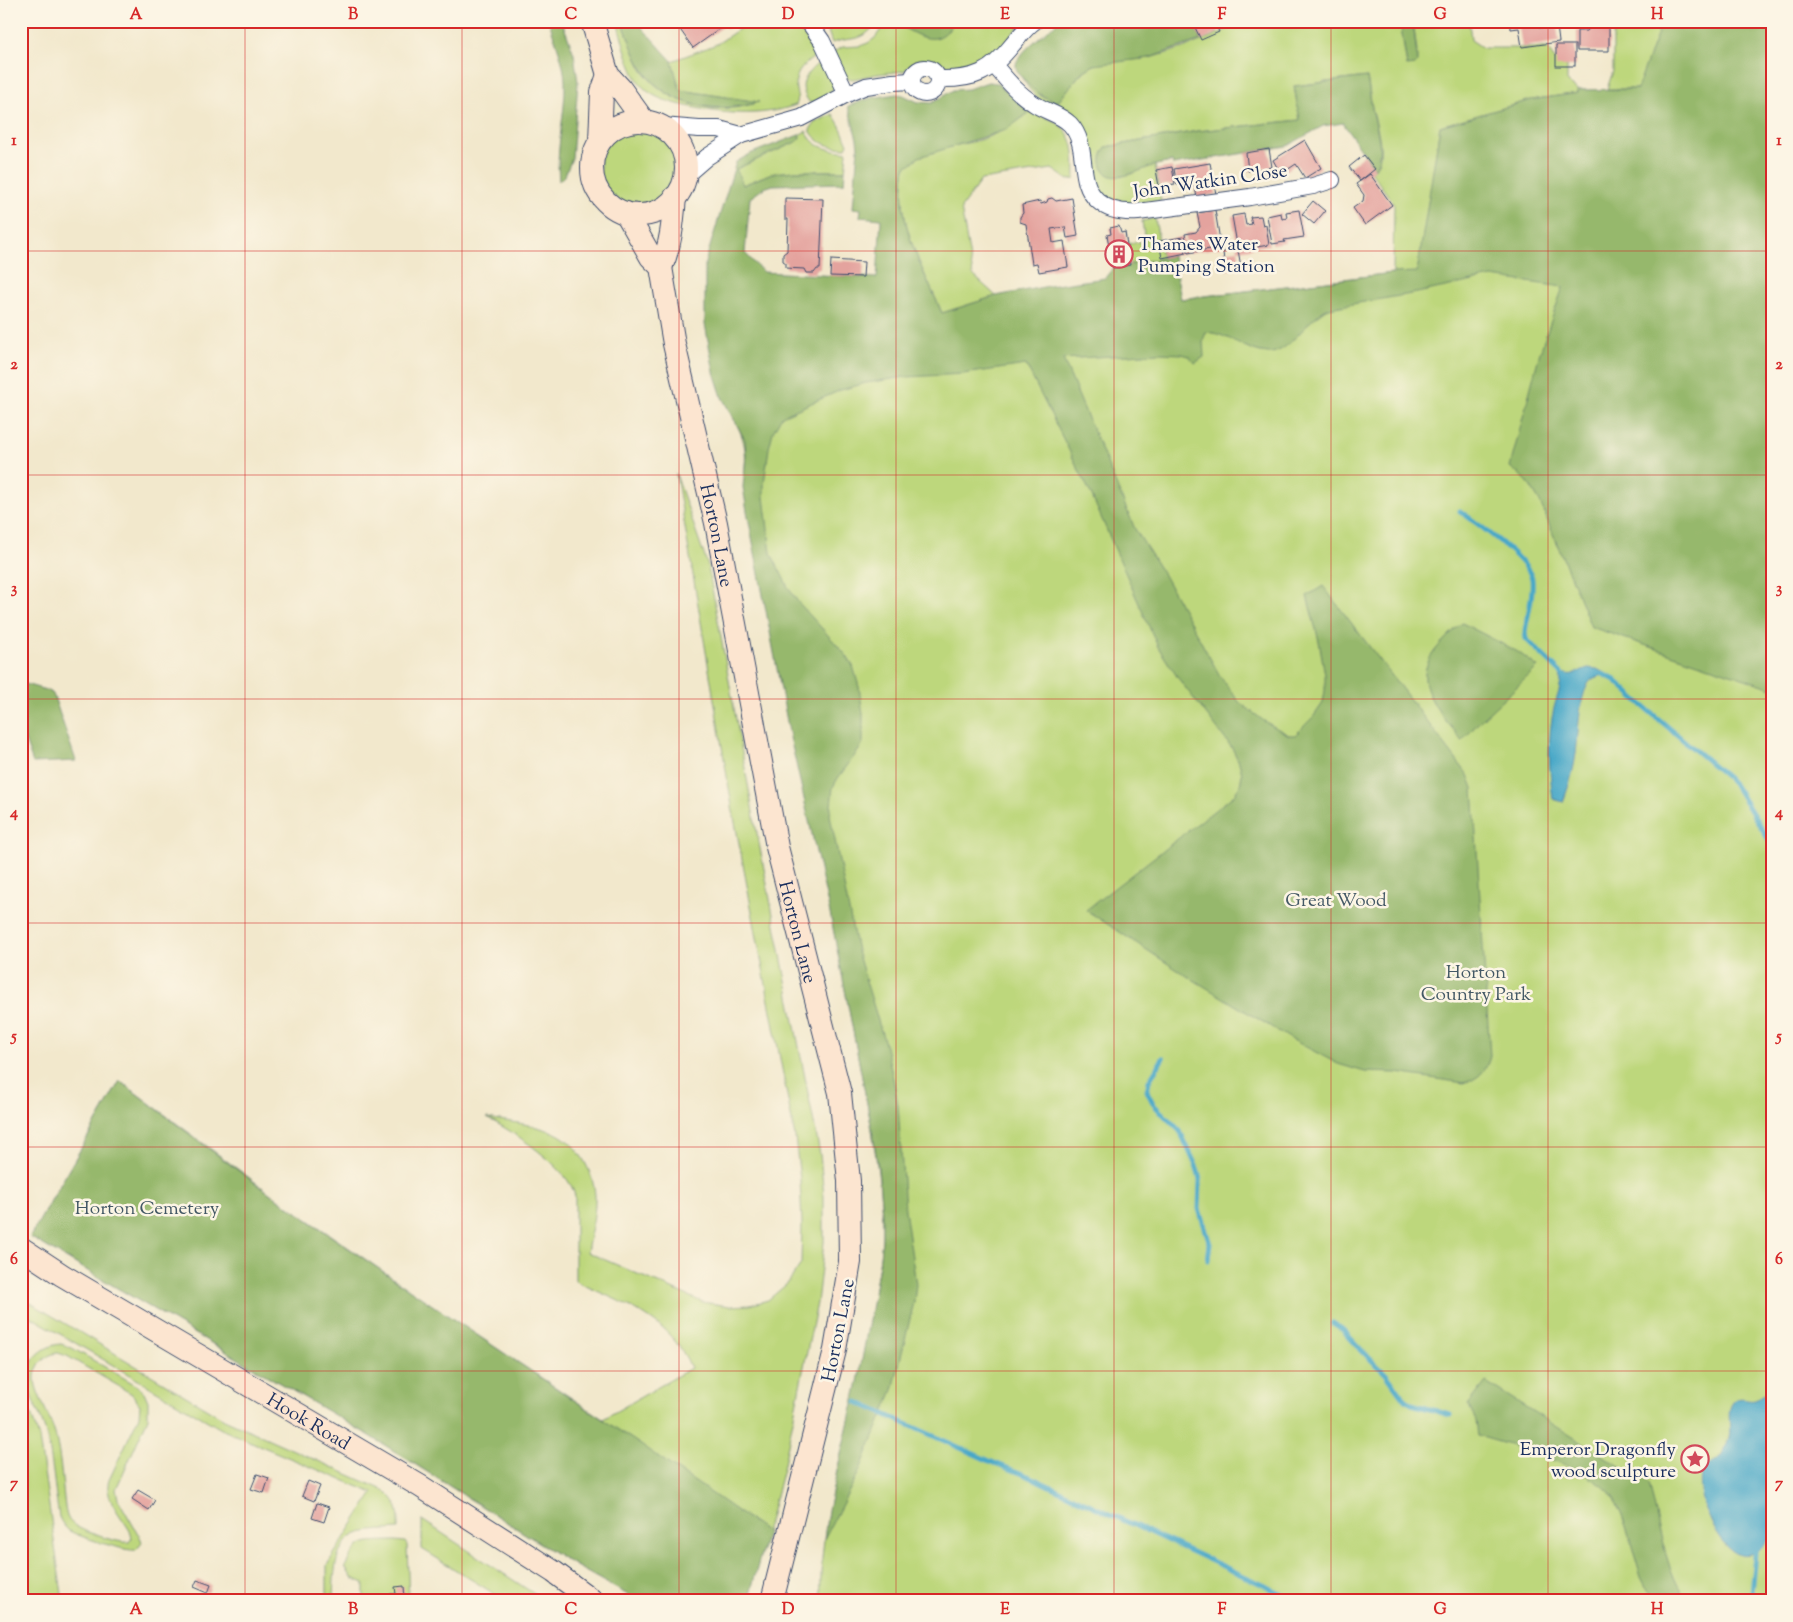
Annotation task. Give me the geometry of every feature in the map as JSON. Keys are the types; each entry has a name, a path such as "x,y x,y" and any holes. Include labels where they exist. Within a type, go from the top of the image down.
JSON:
{"street":[{"path":"592,21 608,75 652,123 676,139 684,156 685,176 682,187 668,204 653,212 637,215 626,213 610,205 598,192 592,175 592,157 600,141 611,129 626,122 652,123 699,129 719,129 741,134"},
{"path":"808,21 822,41 847,94"},
{"path":"685,176 707,157 741,134 801,118 847,94 872,84 912,81 915,72 924,68 933,71 938,80 975,76 994,65 1035,21"},
{"name":"John Watkin Close","path":"994,65 1024,97 1039,108 1064,119 1071,126 1081,143 1084,176 1088,188 1098,201 1112,210 1144,212 1250,197 1313,186 1332,180"},
{"path":"600,141 602,92 608,75"},
{"name":"Horton Lane","path":"661,267 667,255 675,197"},
{"name":"Horton Lane","path":"626,213 651,257 661,267 674,344 716,523 777,848 840,1093 849,1181 850,1262 835,1350 773,1599"},
{"name":"Hook Road","path":"21,1248 70,1280 420,1486 554,1572 593,1601"}],"green space":[{"path":"549,21 562,21 574,54 578,82 572,158 565,175 559,181 558,156 565,81 561,58"},
{"path":"617,21 622,21 643,71 653,83 666,93 680,100 711,108 743,106 758,102 679,90 672,61 717,44 745,25 742,21 801,21 821,52 802,67 799,72 796,83 798,99 796,105 768,112 754,113 711,111 667,101 644,88 631,66"},
{"path":"622,21 636,21 672,61 680,90 759,102 744,106 712,107 696,105 667,93 654,83 640,65"},
{"path":"831,21 878,21 872,29 862,36 832,43 828,31"},
{"path":"887,21 892,21 922,37 948,31 954,21 1023,21 1003,46 988,59 969,67 949,69 930,60 923,59 916,60 904,71 853,79 847,78 833,52 843,47 860,46 868,43 875,38"},
{"path":"892,21 954,21 948,31 941,36 925,38"},
{"path":"1059,21 1192,21 1201,40 1149,58 1094,65 1081,73 1058,102 1036,92 1019,74 1016,65 1017,60 1027,48"},
{"path":"1243,21 1400,21 1407,66 1417,52 1413,21 1469,21 1471,40 1483,48 1548,48 1554,59 1567,66 1567,82 1578,90 1578,93 1531,100 1440,126 1434,168 1637,89 1607,89 1613,71 1613,24 1619,21 1772,21 1772,1601 821,1601 821,1573 827,1519 860,1375 879,1264 882,1238 881,1197 872,1129 745,467 744,447 740,430 722,397 1180,299 1393,273 1394,204 1371,172 1379,159 1380,142 1367,77 1294,86 1300,120 1198,131 1106,147 1120,177 1155,165 1161,201 1133,206 1112,203 1095,188 1088,146 1030,90 1020,75 1041,96 1058,102 1077,78 1092,66 1104,62 1142,59 1161,55 1197,42"},
{"path":"1400,21 1413,21 1417,57 1415,65 1407,66"},
{"path":"1662,21 1772,21 1772,688 1591,627 1540,502 1527,481 1510,467 1540,352 1563,287 1492,277 1417,293 1329,308 1321,312 1291,342 1276,352 1260,352 1214,333 1206,332 1203,341 1204,357 1195,363 1189,356 1182,354 1159,353 1063,359 1135,529 1164,575 1220,676 1239,702 1264,721 1289,735 1295,735 1314,716 1323,703 1325,675 1319,641 1307,596 1323,586 1468,775 1473,788 1490,1056 1487,1066 1474,1079 1464,1083 1397,1073 1365,1072 1338,1064 1291,1039 1179,971 1086,910 1233,796 1240,786 1242,774 1239,762 1232,748 1178,678 1158,647 1090,492 1026,365 963,374 906,377 866,383 841,390 782,416 773,432 764,483 771,553 788,587 798,602 846,655 853,666 859,687 863,714 863,742 833,787 830,815 857,951 886,1047 894,1083 898,1105 905,1210 916,1284 914,1302 893,1390 860,1470 824,1539 828,1510 858,1382 879,1265 882,1240 882,1214 878,1167 872,1129 831,918 790,737 747,511 743,487 746,456 745,440 722,397 714,372 705,324 705,263 736,162 752,153 799,135 798,141 736,169 743,185 772,173 845,171 844,183 773,185 764,188 750,198 745,253 763,272 877,278 881,219 860,217 861,209 853,208 858,148 848,106 871,98 897,94 918,102 932,103 953,90 968,89 988,82 997,83 1030,112 1006,130 919,157 905,168 903,207 907,225 919,261 942,313 996,296 1105,278 1113,268 1173,256 1181,299 1393,273 1417,272 1440,126 1531,100 1578,93 1578,90 1637,89"},
{"path":"825,58 835,85 825,97 810,103 805,96 803,83 809,72"},
{"path":"1367,77 1380,146 1375,169 1343,123 1323,126 1287,146 1173,165 1172,162 1120,176 1107,174 1103,169 1101,158 1106,147 1198,131 1300,120 1294,86"},
{"path":"1030,112 1059,124 1067,132 1074,151 1075,179 1068,180 1052,169 981,180 961,208 973,275 996,296 942,313 919,261 907,225 903,207 905,168 929,153 976,141 998,133"},
{"path":"833,114 848,144 846,148 820,142 810,130 814,123"},
{"path":"639,128 654,131 667,139 675,152 678,167 675,182 667,195 654,203 639,206 624,203 611,195 603,182 600,167 603,152 611,139 624,131"},
{"path":"806,131 818,145 824,148 847,152 845,171 772,173 743,185 736,169 798,141 799,135"},
{"path":"1155,218 1162,258 1130,265 1127,244 1145,241 1142,221"},
{"name":"Horton Cemetery","path":"676,474 708,566 755,823 820,1154 824,1197 824,1242 817,1303 783,1469 748,1601 639,1601 576,1566 372,1437 30,1237 120,1081 271,1194 423,1299 603,1419 691,1368 682,1351 657,1324 626,1305 575,1281 575,1196 571,1185 563,1174 538,1151 510,1131 487,1118 539,1127 555,1133 571,1144 583,1159 588,1167 595,1195 594,1217 587,1252 702,1302 729,1306 750,1305 768,1300 788,1283 801,1264 800,1179 795,1137 733,812"},
{"path":"1462,623 1518,652 1538,667 1480,721 1462,741 1434,704 1425,678 1426,667 1438,646"},
{"path":"21,683 46,690 53,694 76,761 33,763 21,729"},
{"name":"Horton Cemetery","path":"120,1081 272,1195 767,1532 748,1601 639,1601 576,1566 372,1437 30,1237"},
{"path":"21,1297 224,1419 381,1489 394,1501 399,1517 399,1529 360,1533 351,1537 340,1552 337,1561 333,1601 327,1601 327,1565 373,1493 223,1430 21,1311"},
{"path":"61,1344 72,1348 136,1385 144,1392 148,1401 148,1418 116,1489 118,1499 141,1539 142,1543 136,1550 113,1546 73,1533 65,1527 59,1517 48,1441 29,1390 27,1379 33,1360 43,1351","holes":["58,1353 67,1356 132,1394 140,1405 139,1416 109,1480 108,1486 111,1500 130,1531 132,1538 129,1542 109,1539 83,1530 71,1522 67,1516 55,1434 35,1380 36,1370 41,1362 53,1354"]},
{"path":"1486,1382 1611,1461 1649,1482 1663,1545 1674,1578 1689,1601 1660,1601 1646,1587 1617,1505 1604,1487 1589,1477 1551,1459 1478,1436 1476,1421 1468,1405"},
{"path":"21,1391 39,1438 63,1601 21,1601"},
{"path":"422,1520 545,1601 506,1601 422,1549"},
{"path":"376,1541 405,1542 407,1545 409,1601 364,1601 364,1583 352,1578 345,1567 359,1546"}],"water":[{"path":"1588,668 1597,669 1608,675 1594,678 1588,684 1585,691 1582,700 1574,766 1563,802 1553,799 1550,765 1552,719 1560,684 1559,670 1563,673 1574,674"},
{"path":"1772,1389 1772,1535 1757,1553 1743,1555 1732,1551 1722,1541 1714,1528 1703,1500 1701,1476 1706,1468 1719,1458 1726,1446 1730,1434 1729,1414 1734,1401 1739,1398 1755,1399"}],"building":[{"path":"674,21 700,23 738,21 727,29 724,26 693,48"},
{"path":"1192,21 1214,21 1219,32 1201,40"},
{"path":"1510,21 1538,21 1539,28 1557,26 1559,42 1522,47 1519,28 1511,29"},
{"path":"1591,21 1609,21 1609,51 1577,51 1577,31 1587,31 1591,27"},
{"path":"1556,45 1575,45 1575,66 1556,66"},
{"path":"1305,140 1321,168 1305,178 1296,164 1281,174 1273,160"},
{"path":"1269,149 1272,167 1248,171 1246,153"},
{"path":"1364,155 1375,169 1360,181 1349,167"},
{"path":"1210,163 1216,194 1197,198 1195,187 1190,183 1177,185 1174,169"},
{"path":"1172,167 1175,184 1159,186 1156,170"},
{"path":"1370,174 1392,205 1365,225 1353,208 1363,201 1364,195 1356,184"},
{"path":"785,198 823,199 820,269 817,269 814,273 806,273 804,269 786,268 786,263 783,261 783,254 787,251 788,219 785,219"},
{"path":"1052,198 1056,201 1072,198 1078,236 1067,238 1065,227 1051,229 1053,243 1064,241 1068,267 1039,272 1037,263 1032,264 1026,224 1020,222 1020,217 1023,213 1022,205 1040,201 1041,204"},
{"path":"1313,201 1325,211 1314,224 1302,214"},
{"path":"1215,210 1221,247 1188,253 1185,234 1196,232 1200,227 1197,213"},
{"path":"1299,210 1304,237 1272,244 1267,216 1281,213 1282,219 1287,218 1286,212"},
{"path":"1244,214 1246,225 1252,224 1250,217 1261,216 1263,226 1266,225 1269,245 1238,250 1232,216"},
{"name":"Thames Water Pumping Station","path":"1119,226 1121,233 1125,232 1130,265 1113,268 1107,235 1111,234 1110,228"},
{"path":"1183,237 1186,253 1162,258 1159,241"},
{"path":"1238,250 1241,267 1225,270 1223,252"},
{"path":"831,260 864,262 863,277 830,276"},
{"path":"257,1474 269,1478 264,1493 251,1489"},
{"path":"308,1481 320,1486 314,1501 302,1496"},
{"path":"138,1490 155,1500 149,1510 132,1499"},
{"path":"317,1503 329,1507 324,1522 312,1518"},
{"path":"197,1580 211,1585 208,1593 194,1587"},
{"path":"404,1586 405,1601 390,1601 390,1594 396,1594 395,1587"}],"waterway":[{"path":"1460,511 1501,542 1529,571 1532,586 1525,632 1526,639 1563,675"},
{"path":"1603,674 1615,680 1728,778 1736,787 1772,845"},
{"path":"1163,1058 1149,1081 1147,1091 1154,1105 1180,1131 1197,1168 1200,1180 1199,1209 1210,1244 1208,1260"},
{"path":"1333,1323 1342,1329 1386,1374 1405,1400 1412,1404 1450,1415"},
{"path":"857,1402 1028,1476 1298,1601"},
{"path":"1750,1601 1756,1547"}],"place":[{"name":"Thames Water Pumping Station","path":"1119,254"},
{"name":"Emperor Dragonfly wood sculpture","path":"1695,1459"}],"park label":[{"name":"Great Wood","path":"1336,899"},
{"name":"Horton Country Park","path":"1476,982"}]}
